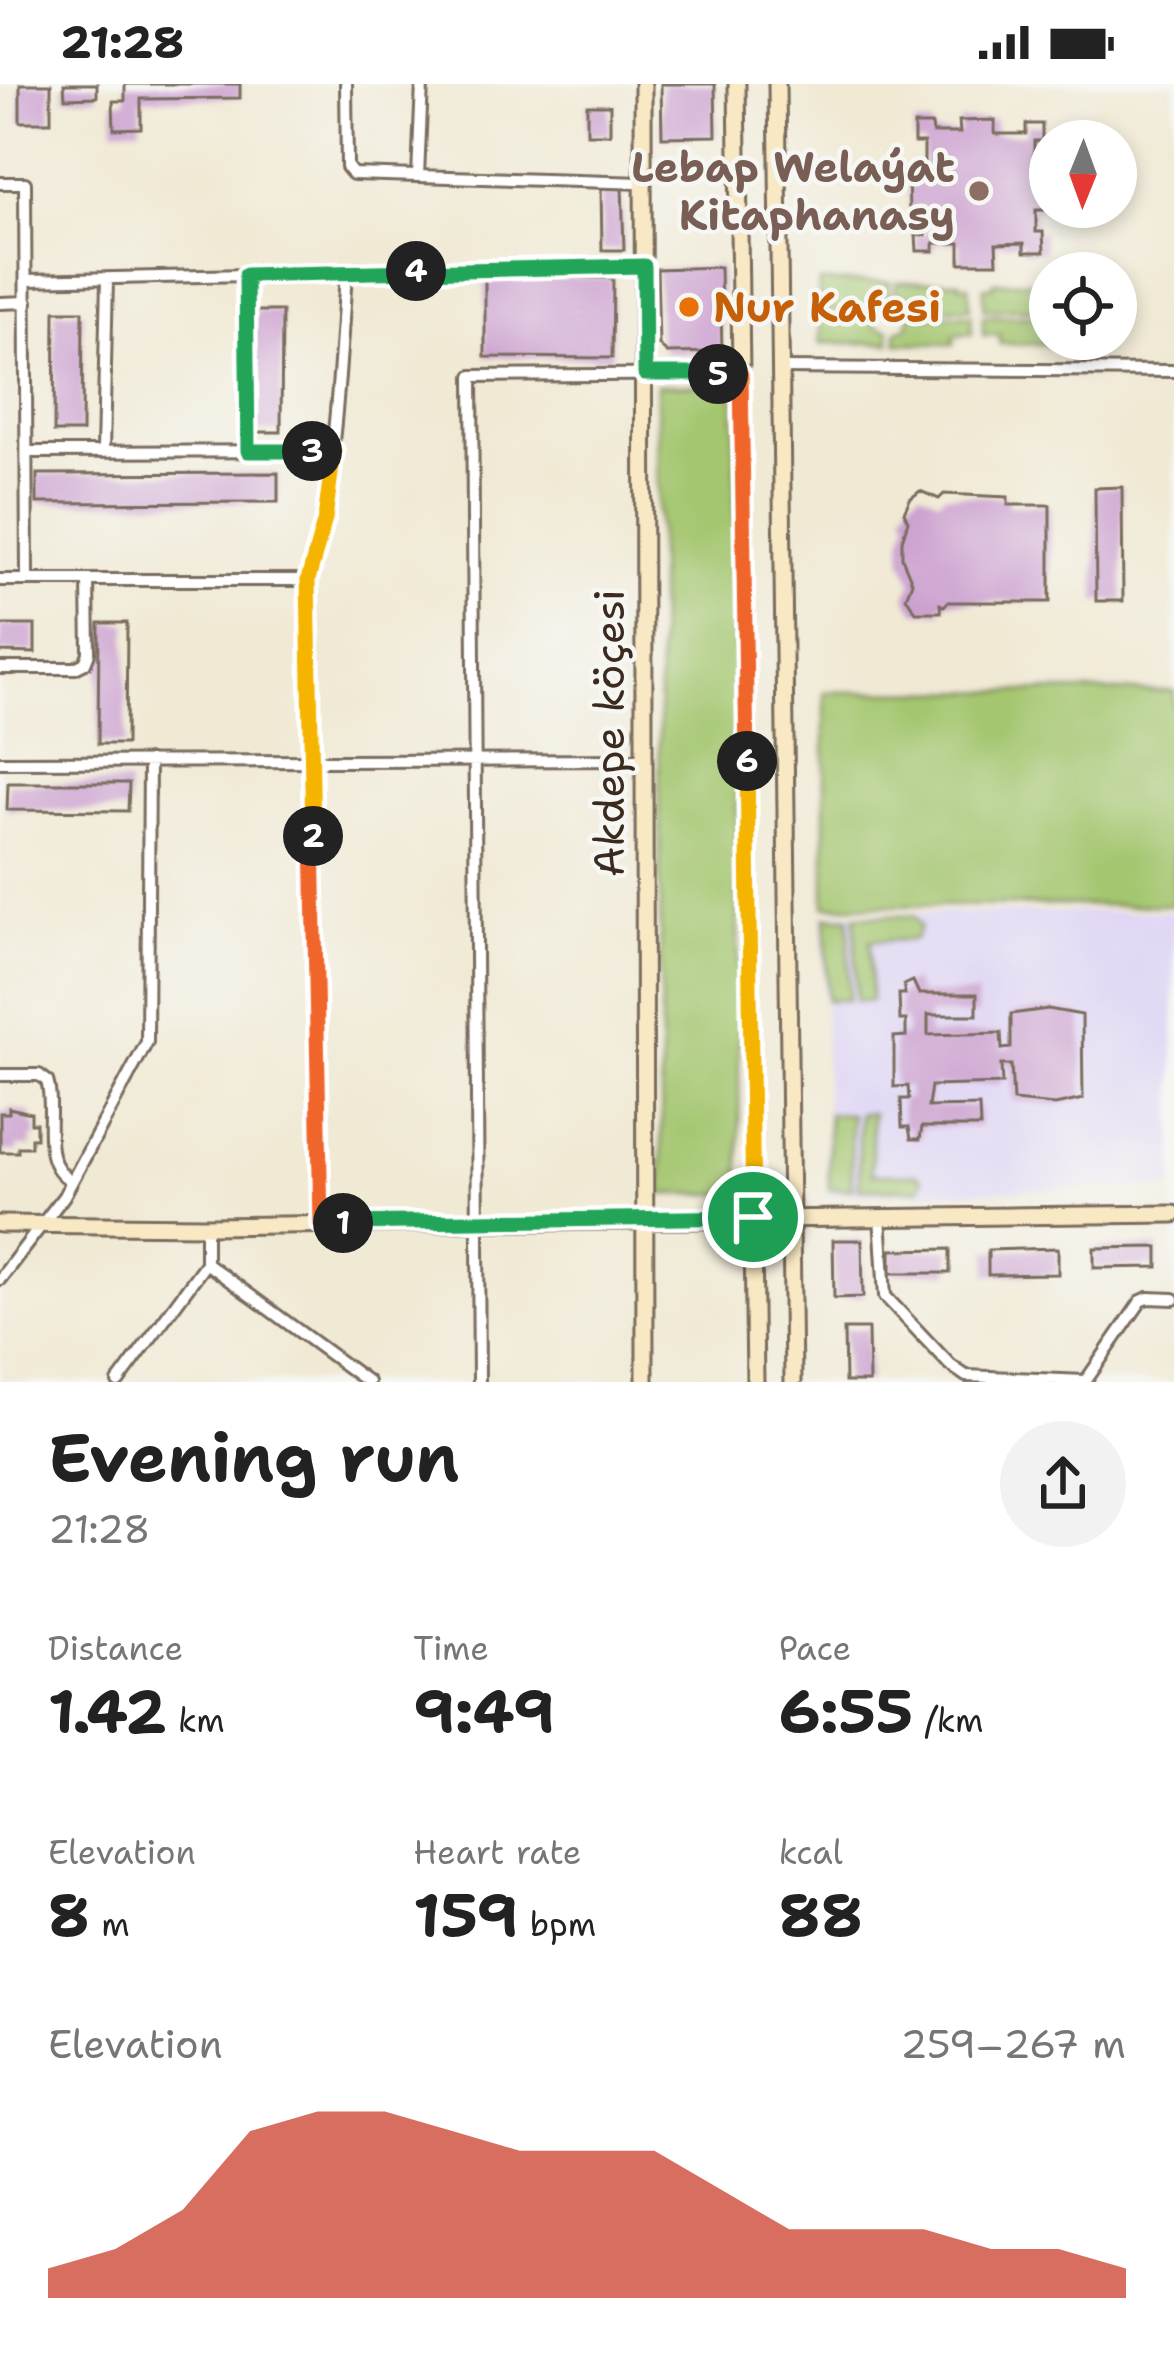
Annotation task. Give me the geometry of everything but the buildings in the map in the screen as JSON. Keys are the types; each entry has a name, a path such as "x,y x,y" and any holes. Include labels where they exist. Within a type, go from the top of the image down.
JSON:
{"main road":[{"name":"Akdepe köçesi","path":"643,84 645,1382"},
{"path":"737,84 755,1382"},
{"path":"777,84 793,1382"},
{"path":"0,1224 206,1226 1174,1214"}],"street":[{"path":"346,84 352,174 644,183"},
{"path":"418,176 422,84"},
{"path":"0,183 25,182 27,580"},
{"path":"27,280 644,266"},
{"path":"321,1224 308,580 325,519 334,451 346,273"},
{"path":"246,275 248,451"},
{"path":"104,452 107,279"},
{"path":"0,303 27,302"},
{"path":"780,368 1174,371"},
{"path":"479,1382 472,376 741,374"},
{"path":"27,452 334,451"},
{"path":"0,580 308,580"},
{"path":"0,668 75,668 85,663 88,580"},
{"path":"0,762 645,760"},
{"path":"0,1279 73,1180 147,1042 149,761"},
{"path":"0,1075 39,1075 47,1081 52,1161 61,1175 73,1180"},
{"path":"880,1216 885,1296 967,1379 1085,1381 1141,1301 1174,1299"},
{"path":"118,1382 206,1263 206,1226"},
{"path":"206,1263 368,1382"},
{"path":"341,1382 351,1370"}],"shaded area":[{"path":"1174,911 1174,1187 827,1194 823,914"}],"green space":[{"path":"960,281 960,285 969,285 970,308 911,309 907,297 896,294 896,282"},
{"path":"1029,281 1029,309 984,310 984,287 993,287 994,282"},
{"path":"819,282 890,282 890,295 876,298 871,310 819,311"},
{"path":"911,315 971,315 972,334 954,335 954,344 897,343 897,330 907,327"},
{"path":"820,316 872,316 876,327 889,330 890,343 820,343"},
{"path":"983,316 1029,316 1029,344 1000,344 1000,335 983,335"},
{"path":"657,385 734,385 740,1194 662,1194"},
{"path":"1174,691 1174,905 825,906 825,692"},
{"path":"855,916 913,916 920,926 911,940 870,941 871,1001 856,1001"},
{"path":"826,917 849,917 849,1000 827,1000"},
{"path":"872,1113 872,1174 917,1174 923,1179 920,1189 859,1189 859,1114"},
{"path":"828,1114 851,1114 852,1189 829,1189"}],"place":[{"name":"Lebap Welaýat Kitaphanasy","path":"979,191"},
{"name":"Nur Kafesi","path":"689,307"}],"route":[{"path":"644,266 645,374 741,374 753,1217 321,1224 308,580 325,519 334,451 248,451 246,275 644,266"}]}
